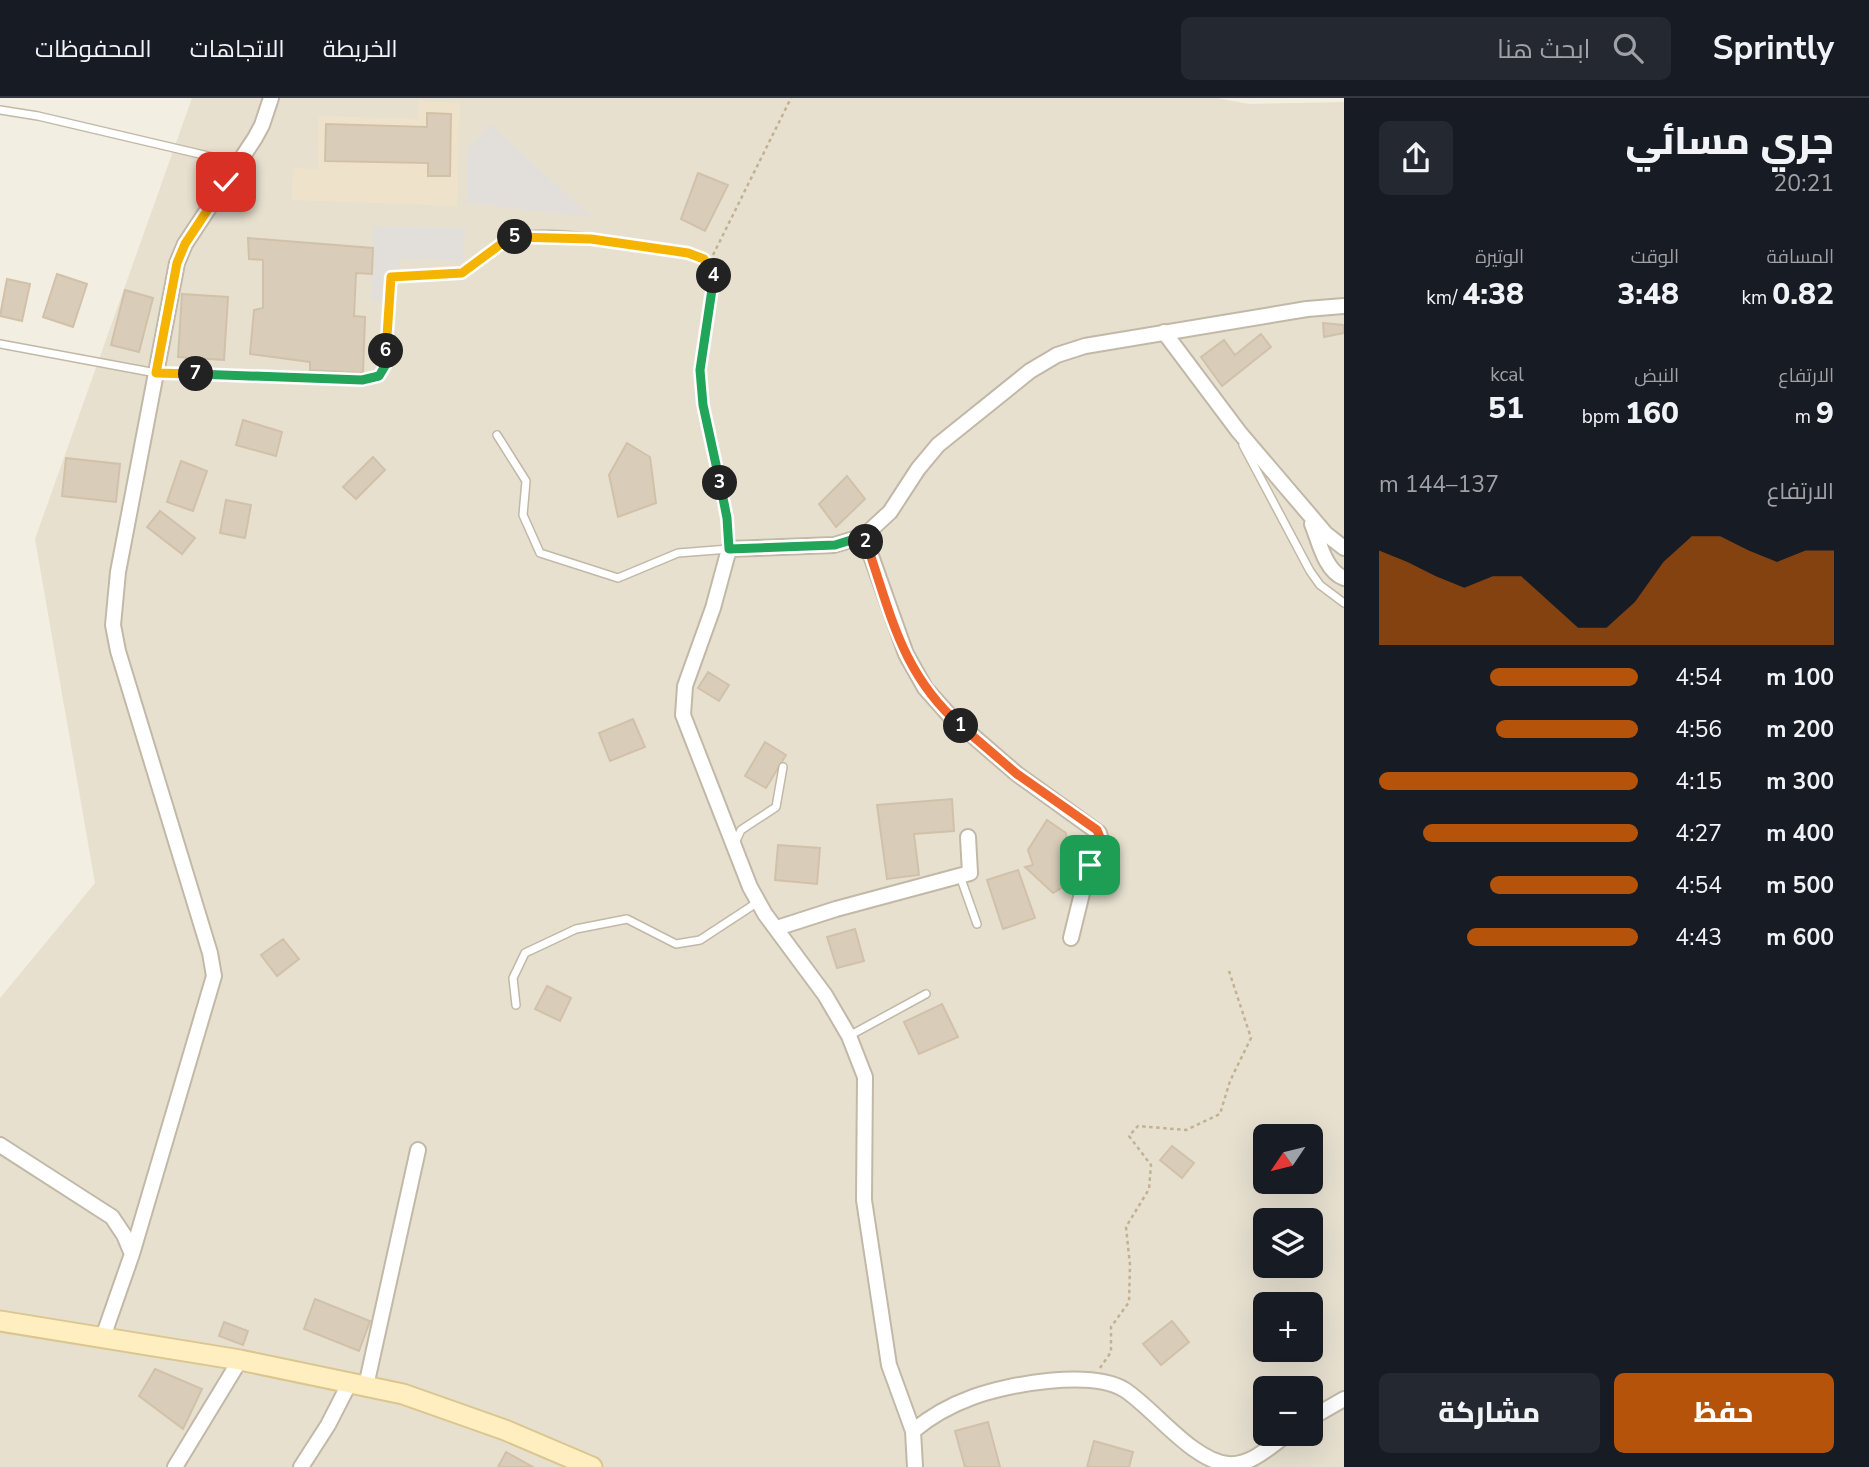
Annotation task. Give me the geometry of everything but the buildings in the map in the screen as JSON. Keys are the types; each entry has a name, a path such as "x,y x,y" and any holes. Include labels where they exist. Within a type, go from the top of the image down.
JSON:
{"main road":[{"path":"0,1321 240,1360 358,1384 442,1405 592,1467"}],"street":[{"path":"103,1337 132,1254 214,976 210,953 125,677 113,625 118,572 177,263 185,244 262,125 271,98"},
{"path":"915,1467 917,1456 913,1431 889,1365 863,1190 867,1090 865,1077 849,1036 758,902 686,728 682,701 713,608 729,549 835,545 864,536 890,512 918,468 938,445 1043,362 1085,346 1307,309 1344,306"},
{"path":"1164,332 1228,416 1309,514 1326,534 1344,548"},
{"path":"1309,514 1322,551 1336,575 1344,578"},
{"path":"864,536 906,654 925,688 950,716 1017,774 1099,833 1099,846 1090,865 1071,938"},
{"path":"777,928 836,909 970,873 968,837"},
{"path":"0,1145 112,1217 132,1254"},
{"path":"301,1467 358,1384 418,1150"},
{"path":"175,1467 240,1360"},
{"path":"913,1431 947,1408 985,1393 1092,1379 1125,1390 1186,1441 1219,1463 1232,1465 1245,1462 1269,1446"},
{"path":"1323,1411 1344,1399"}],"lane":[{"path":"0,110 38,116 238,163"},
{"path":"0,344 156,373 362,380 379,376 385,366 391,277 462,273 505,241 516,237 591,239 688,253 698,256 708,264 714,275 714,283 702,352 701,387 727,518 729,549 678,553 618,578 540,553 523,515 526,481 497,435"},
{"path":"1228,416 1310,571 1320,585 1344,603"},
{"path":"734,846 741,830 776,807 783,767"},
{"path":"960,876 976,924"},
{"path":"516,1005 513,978 525,953 576,929 627,919 676,944 700,940 758,902"},
{"path":"849,1036 926,994"}],"path":[{"path":"708,264 792,98"},
{"path":"1092,1379 1111,1352 1111,1327 1129,1301 1130,1265 1126,1227 1149,1189 1151,1164 1129,1136 1138,1126 1186,1130 1220,1114 1230,1081 1251,1038 1229,971"}],"shaded area":[{"path":"192,98 1217,98 1249,104 1344,102 1344,1467 0,1467 0,998 95,883 35,539"},
{"path":"419,101 460,103 457,206 292,200 293,168 318,169 319,116 418,119"},
{"path":"490,124 592,217 467,203 467,149"},
{"path":"373,226 465,228 464,261 399,259 397,301 371,301"}],"route":[{"path":"226,182 185,244 177,263 156,373 362,380 379,376 385,366 391,277 462,273 505,241 516,237 591,239 688,253 704,259 714,275 714,283 702,352 701,387 727,518 729,549 835,545 864,536 895,626 916,676 950,716 1017,774 1097,830 1101,840 1090,865"}]}
